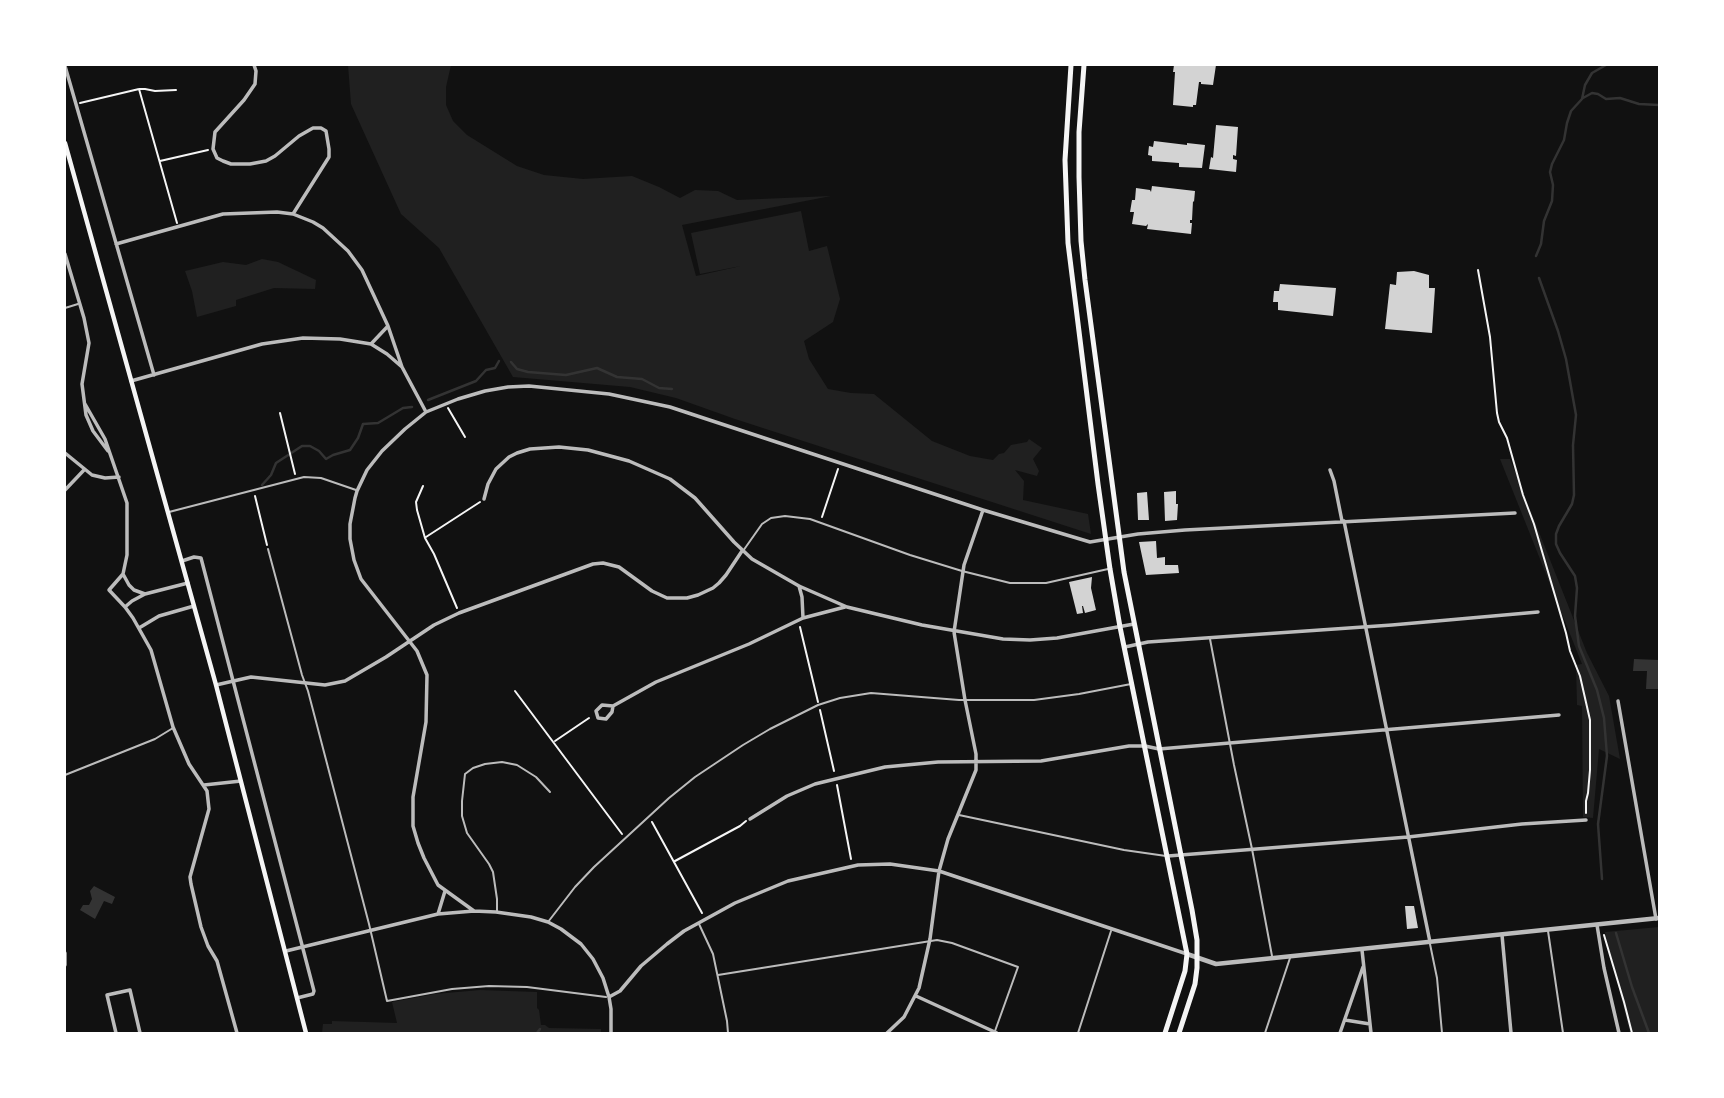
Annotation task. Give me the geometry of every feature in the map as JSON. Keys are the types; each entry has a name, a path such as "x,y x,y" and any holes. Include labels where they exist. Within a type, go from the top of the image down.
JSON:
{"main road":[{"path":"1071,65 1065,160 1068,243 1106,540 1120,627 1187,954 1185,971 1165,1033"},
{"path":"1084,65 1079,143 1081,241 1119,537 1196,930 1197,968 1179,1033"},
{"path":"65,143 216,685 306,1033"}],"street":[{"path":"254,65 256,84 215,132 213,149 217,158 223,161 250,164 275,156 313,128 326,131 329,157 293,214"},
{"path":"65,69 154,375"},
{"path":"116,244 223,214 293,214 323,228 348,251 362,270 388,326 402,367 426,412"},
{"path":"65,254 89,343 82,384 89,423 109,453 127,503 127,555 122,574 109,590 139,628 154,660 173,727 189,764 204,785 209,800 209,809 190,877 201,927 217,961 237,1033"},
{"path":"371,345 388,326"},
{"path":"131,381 262,345 320,338 371,345 402,367"},
{"path":"474,911 438,886 424,858 413,826 413,797 426,722 428,686 423,663 409,640 368,589 357,569 350,545 350,524 363,476 382,451 405,429 426,412 446,404 485,391 529,386 609,394 670,407 983,510 1090,542 1185,530 1515,513"},
{"path":"484,499 496,469 517,453 530,449 559,447 588,450 645,467 678,484 703,505 742,551 799,586 847,607 899,621 1003,639 1030,640 1070,636 1134,624"},
{"path":"65,453 92,475 119,477"},
{"path":"65,490 83,470"},
{"path":"1330,470 1366,626 1430,943"},
{"path":"895,1033 916,996 922,979 939,872 957,814 976,770 976,754 954,632 962,571 983,510"},
{"path":"216,685 251,677 325,685 345,681 434,625 459,613 593,564 603,563 619,567 660,596 677,599 698,595 719,583 742,551"},
{"path":"182,561 201,558 314,993 297,998"},
{"path":"122,574 129,586 145,594"},
{"path":"125,607 145,594 188,583"},
{"path":"799,586 803,618"},
{"path":"139,628 159,616 194,606"},
{"path":"613,706 606,719 596,715 602,705 613,706 663,679 729,653 803,618 847,607"},
{"path":"1125,647 1538,612"},
{"path":"609,997 620,991 641,966 667,944 735,902 788,881 858,865 883,864 939,872 1216,964 1658,918 1618,701"},
{"path":"750,819 787,796 815,784 899,765 1041,761 1129,746 1159,749 1559,715"},
{"path":"204,785 241,781"},
{"path":"1168,856 1586,820"},
{"path":"438,914 445,891"},
{"path":"286,951 438,914 474,911 531,917 561,929 586,950 599,969 609,997 611,1033"},
{"path":"1597,925 1619,1033"},
{"path":"1502,935 1511,1033"},
{"path":"1362,950 1371,1033"},
{"path":"65,953 65,965"},
{"path":"1340,1033 1364,965"},
{"path":"116,1033 107,995 130,990 140,1033"},
{"path":"916,996 996,1033"},
{"path":"1344,1020 1370,1024"},
{"path":"887,1033 898,1024"}],"lane":[{"path":"65,308 79,304"},
{"path":"168,512 296,478 313,477 357,491"},
{"path":"742,551 756,531 771,518 785,516 810,519 910,555 987,578 1026,584 1058,581 1110,569"},
{"path":"268,549 387,1001 452,989 489,986 541,988 609,997"},
{"path":"1210,638 1272,959"},
{"path":"548,922 575,887 669,797 722,758 770,729 818,705 848,696 871,693 965,700 1034,700 1132,684"},
{"path":"65,775 155,739 173,727"},
{"path":"496,912 493,872 467,833 462,816 465,774 485,764 502,762 517,765 551,792"},
{"path":"957,814 1124,850 1168,856"},
{"path":"698,923 713,954 728,1033"},
{"path":"1079,1033 1111,929"},
{"path":"1548,930 1563,1033"},
{"path":"718,975 930,939 952,943 1018,967 996,1033"},
{"path":"1430,943 1437,978 1442,1033"},
{"path":"1265,1033 1291,957"}],"path":[{"path":"139,89 178,226"},
{"path":"75,104 139,89 176,90"},
{"path":"160,161 213,149"},
{"path":"1478,270 1490,337 1497,414 1507,438 1522,495 1534,524 1570,651 1580,676 1590,720 1586,820"},
{"path":"446,404 465,437"},
{"path":"281,413 296,478"},
{"path":"822,515 838,468"},
{"path":"424,486 416,502 425,538 457,609"},
{"path":"253,489 268,549"},
{"path":"425,538 484,499"},
{"path":"800,627 817,699"},
{"path":"515,691 625,837"},
{"path":"818,705 834,771"},
{"path":"554,742 589,718"},
{"path":"837,784 851,859"},
{"path":"649,816 702,913"},
{"path":"674,860 740,827 750,819"},
{"path":"1601,931 1632,1033"}],"shaded area":[{"path":"348,65 451,65 446,87 446,105 453,121 467,135 517,166 544,175 583,179 632,176 680,198 695,190 718,191 737,200 831,196 682,225 696,276 741,266 700,274 691,233 801,211 809,251 827,246 840,299 833,322 804,341 809,359 828,389 874,394 932,441 970,456 993,460 1011,445 1027,442 1029,439 1042,448 1033,459 1039,471 1037,476 1015,470 1024,481 1023,500 1088,514 1091,534 676,398 630,387 513,377 439,248 401,214 351,104"},
{"path":"262,259 278,262 316,280 315,289 274,288 236,300 236,306 197,317 185,271 223,262 246,265"},
{"path":"1500,459 1510,459 1587,653 1609,696 1620,759 1599,749 1593,818 1583,817 1582,706 1577,705 1576,665 1582,664"},
{"path":"1634,659 1659,660 1659,689 1646,689 1647,671 1633,671"},
{"path":"94,886 115,897 112,904 104,901 95,919 80,910 83,905 89,905 92,899 90,891"},
{"path":"1659,927 1659,1033 1630,1033 1605,932"},
{"path":"480,990 537,992 541,1025 549,1028 601,1029 601,1033 322,1033 323,1024 332,1024 332,1021 397,1023 392,1002 435,994"}],"building":[{"path":"1174,65 1216,65 1213,85 1199,82 1196,105 1193,107 1173,105"},
{"path":"1216,125 1238,127 1236,156 1233,155 1233,159 1237,160 1236,172 1209,169 1211,157 1213,158"},
{"path":"1154,141 1205,145 1202,168 1179,167 1179,163 1152,161 1152,156 1148,155 1149,146 1153,147"},
{"path":"1152,186 1195,191 1190,220 1191,234 1147,229 1148,224 1132,224 1134,212 1130,212 1136,188 1151,192"},
{"path":"1414,271 1429,275 1429,288 1435,288 1432,333 1385,329 1390,284 1396,285 1397,272"},
{"path":"1280,284 1336,288 1333,316 1278,310 1278,302 1273,302 1274,291 1279,291"},
{"path":"1176,491 1177,520 1165,521 1164,492"},
{"path":"1147,492 1149,520 1138,520 1137,493"},
{"path":"1156,541 1157,558 1165,557 1165,565 1178,565 1179,573 1146,575 1139,542"},
{"path":"1092,577 1091,588 1096,610 1085,613 1082,606 1083,613 1077,614 1069,582"},
{"path":"1405,906 1414,906 1418,928 1407,929"}],"waterway":[{"path":"1536,256 1552,201 1550,172 1564,140 1571,111 1582,99 1585,85 1592,73 1606,65"},
{"path":"1583,98 1592,93 1606,99 1620,98 1639,104 1659,105"},
{"path":"1539,278 1566,359 1576,415 1573,445 1574,495 1556,534 1556,544 1575,576 1575,616 1579,646 1597,690 1604,718 1607,756 1598,824 1602,879"},
{"path":"428,400 476,381 486,370 495,368 499,361"},
{"path":"511,362 517,369 528,372 566,375 597,368 617,377 642,379 659,388 672,389"},
{"path":"262,485 271,475 276,463 302,446 310,446 326,459 350,450 363,424 378,423 403,408 412,407"},
{"path":"1616,933 1649,1033"},
{"path":"537,1033 540,1029"}]}
